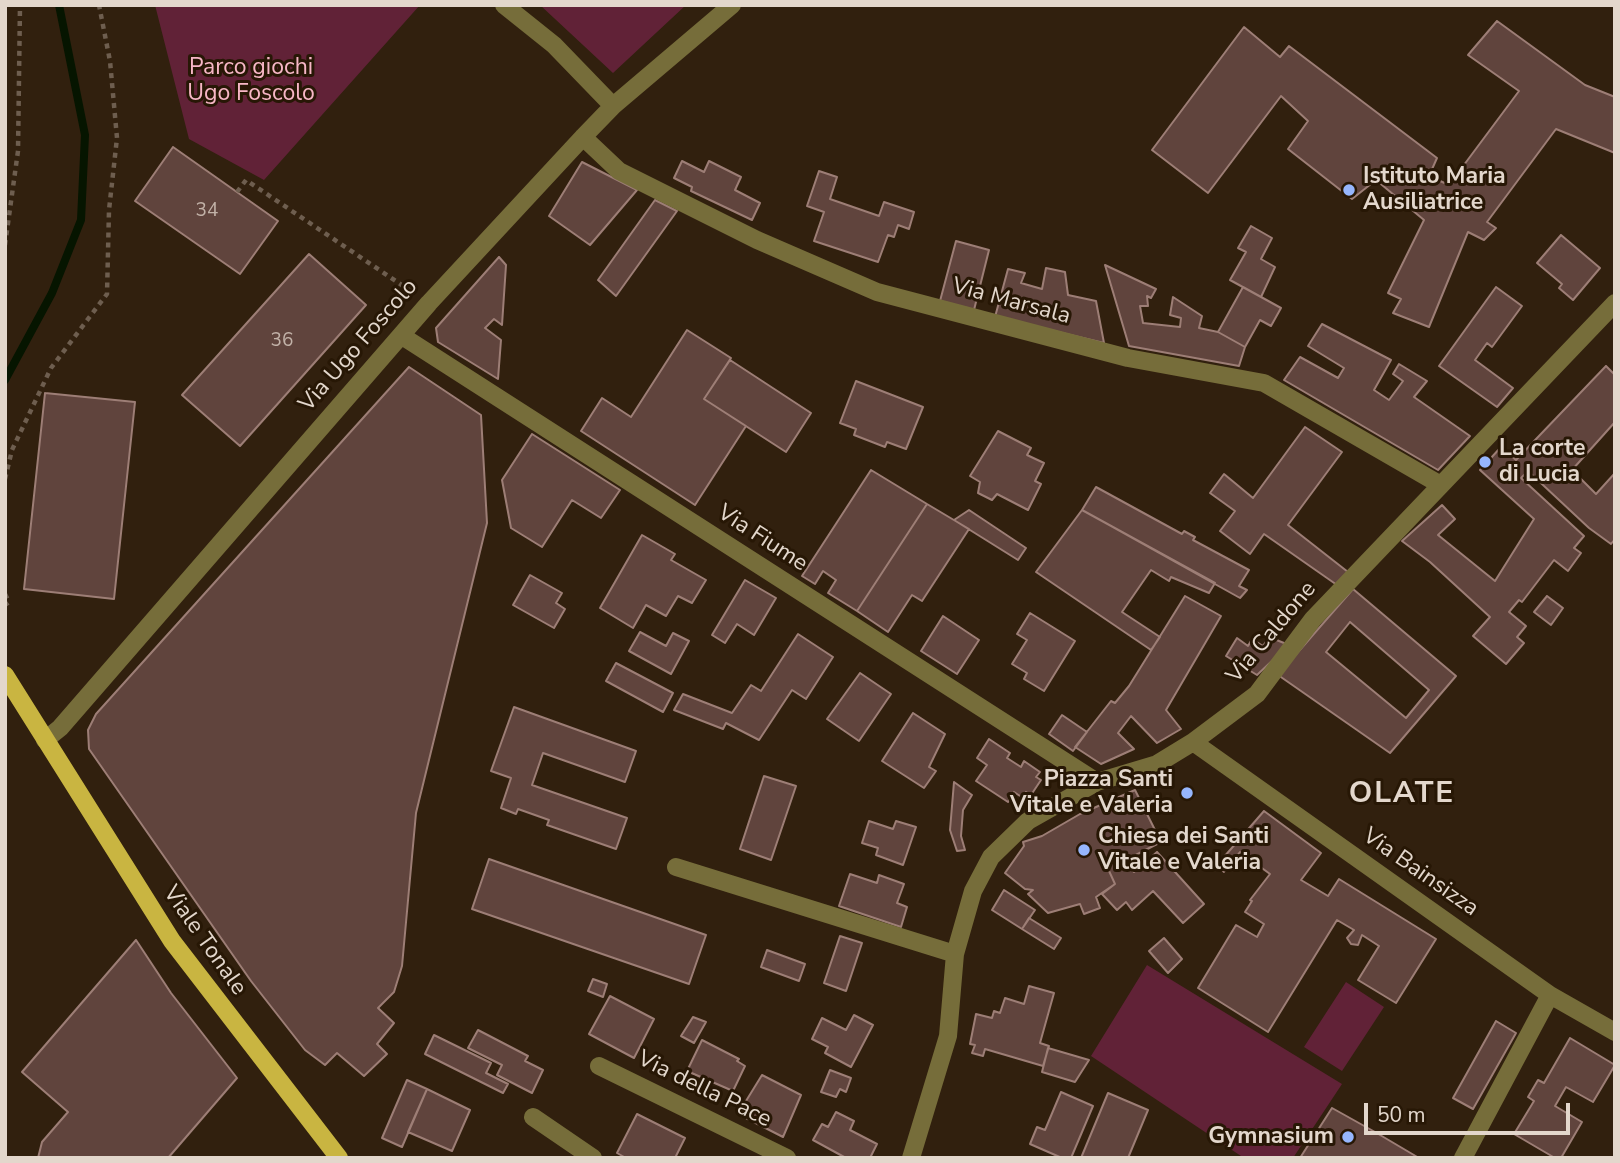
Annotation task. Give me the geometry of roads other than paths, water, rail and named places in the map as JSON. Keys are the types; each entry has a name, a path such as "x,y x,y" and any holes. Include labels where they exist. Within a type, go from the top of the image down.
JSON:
{"main road":[{"name":"Viale Tonale","path":"5,675 172,941 340,1158"}],"street":[{"path":"503,5 554,45 613,106"},
{"name":"Via Ugo Foscolo","path":"45,740 60,728 239,520 583,137 613,106 732,5"},
{"name":"Via Marsala","path":"583,137 619,171 757,240 877,292 1128,358 1264,383 1439,484"},
{"name":"Via Caldone","path":"911,1158 948,1036 955,954 973,891 991,857 1028,821 1097,782 1157,764 1193,743 1257,694 1313,620 1439,484 1615,303"},
{"name":"Via Fiume","path":"402,336 1097,782"},
{"name":"Via Bainsizza","path":"1193,743 1550,995 1615,1032"},
{"path":"676,867 955,954"},
{"path":"1463,1158 1550,995"},
{"name":"Via della Pace","path":"599,1066 787,1158"},
{"path":"533,1116 593,1158"}],"waterway":[{"path":"5,380 52,293 81,220 85,135 59,5"}],"place":[{"name":"Istituto Maria Ausiliatrice","path":"1349,190"},
{"name":"La corte di Lucia","path":"1485,462"},
{"name":"Piazza Santi Vitale e Valeria","path":"1187,793"},
{"name":"Chiesa dei Santi Vitale e Valeria","path":"1084,850"},
{"name":"Gymnasium","path":"1348,1137"}],"district":[{"name":"OLATE","path":"1402,795"}],"park label":[{"name":"Parco giochi Ugo Foscolo","path":"251,81"}]}
